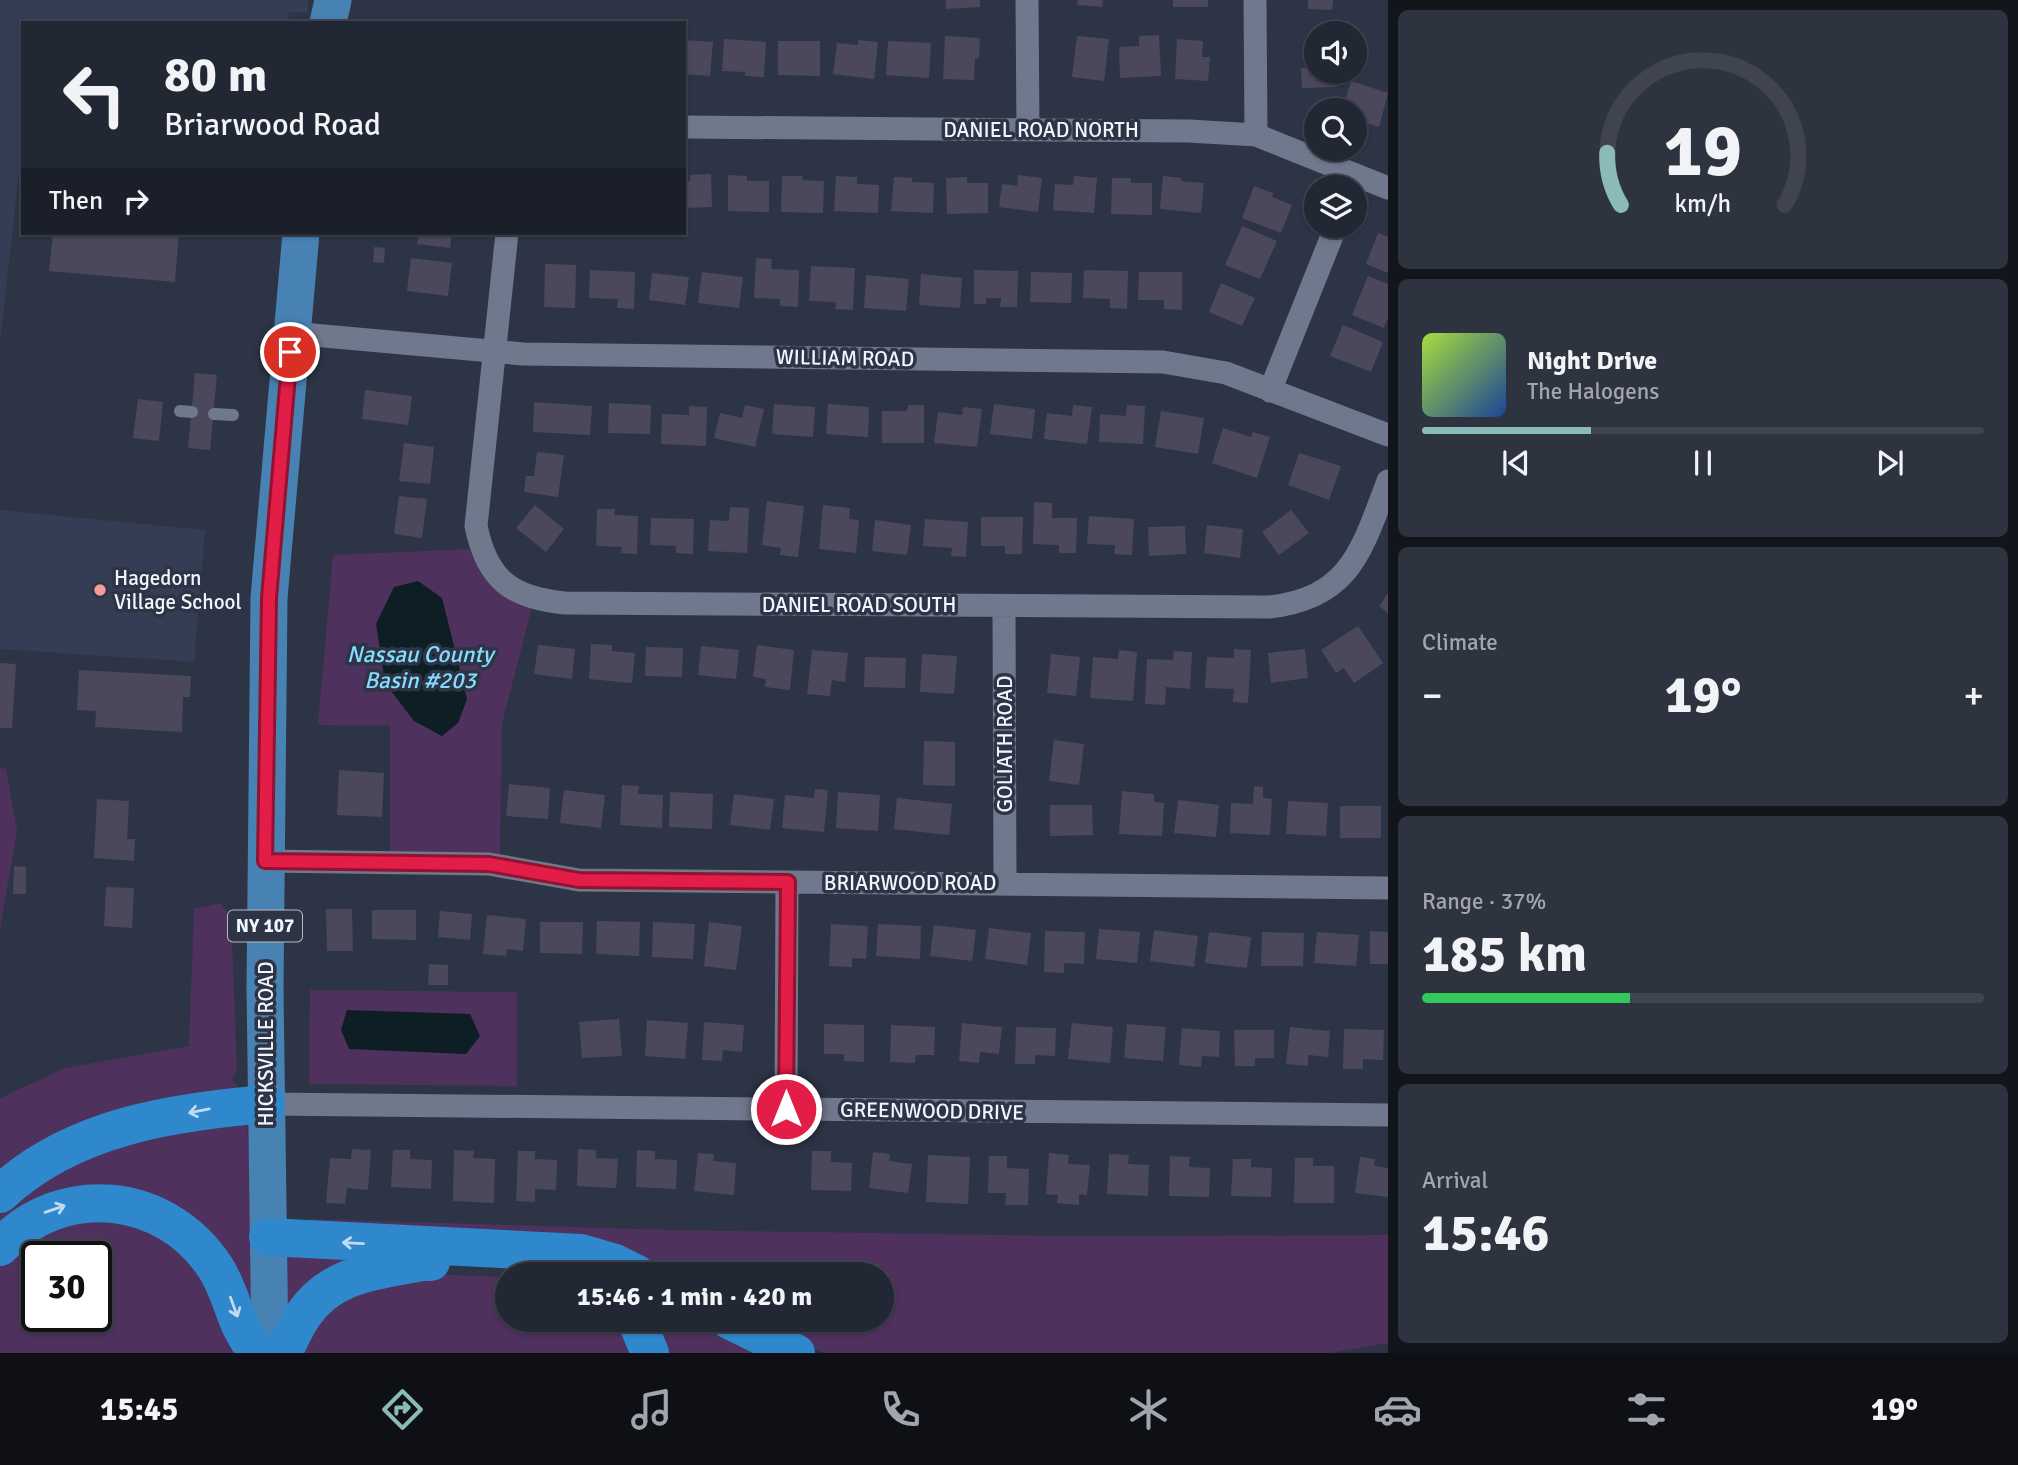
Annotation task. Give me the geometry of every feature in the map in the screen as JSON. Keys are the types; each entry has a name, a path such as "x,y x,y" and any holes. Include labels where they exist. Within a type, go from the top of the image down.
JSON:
{"highway":[{"path":"0,1194 52,1156 126,1125 213,1109 266,1104"},
{"path":"0,1247 15,1231 43,1214 66,1206 100,1202 145,1210 176,1226 215,1267 232,1301 240,1325 256,1353"},
{"path":"268,1237 580,1253 612,1262"},
{"path":"283,1353 303,1314 317,1298 350,1276 422,1262 495,1267"},
{"path":"641,1332 650,1353"},
{"path":"753,1332 796,1353"}],"main road":[{"path":"328,21 333,0"},
{"name":"HICKSVILLE ROAD","path":"270,1353 265,861 269,598 301,235"}],"street":[{"path":"1027,0 1028,130"},
{"path":"1255,0 1256,135"},
{"name":"DANIEL ROAD NORTH","path":"686,127 1189,131 1256,135 1340,175"},
{"name":"DANIEL ROAD NORTH","path":"1367,184 1388,188"},
{"path":"494,353 507,235"},
{"path":"1270,391 1331,238"},
{"name":"WILLIAM ROAD","path":"291,333 494,353 1163,362 1226,373 1388,435"},
{"name":"DANIEL ROAD SOUTH","path":"494,353 476,526 488,565 519,594 543,601 1004,606 1292,605 1310,600 1334,585 1354,562 1388,481"},
{"name":"GOLIATH ROAD","path":"1004,606 1005,883"},
{"name":"BRIARWOOD ROAD","path":"265,861 489,864 579,880 1388,888"},
{"path":"786,1109 788,882"},
{"name":"GREENWOOD DRIVE","path":"266,1104 1388,1115"}],"lane":[{"path":"214,414 233,415"}],"shaded area":[{"path":"0,0 309,0 307,13 289,12 288,21 21,21 21,154 0,344"},
{"name":"Hagedorn Village School","path":"0,510 205,530 194,662 0,649"},
{"path":"470,549 480,570 532,607 502,724 500,857 390,855 390,726 318,725 333,555","holes":["442,598 467,699 458,723"]},
{"path":"0,768 6,769 17,831 0,929"},
{"path":"221,903 231,918 237,1068 232,1080 238,1086 233,1091 0,1179 0,1098 65,1068 189,1046 194,909"},
{"path":"310,990 517,992 517,1086 309,1084"},
{"path":"247,1122 259,1329 166,1205 0,1233 0,1204 84,1147"},
{"path":"74,1211 139,1216 190,1245 241,1353 0,1353 0,1262 21,1248 21,1332 112,1332 112,1241 30,1241"},
{"path":"309,1219 671,1230 1074,1236 1388,1235 1388,1343 1331,1353 824,1353 781,1332 894,1332 894,1262 642,1262 628,1255 312,1229"},
{"path":"287,1247 396,1251 285,1313"},
{"path":"407,1273 495,1277 495,1332 630,1332 639,1353 291,1353 330,1298"},
{"path":"652,1332 738,1332 781,1353 658,1353"}],"water":[{"name":"Nassau County Basin #203","path":"418,581 442,598 467,699 458,723 442,736 414,721 385,683 376,624 394,587"},
{"path":"347,1010 470,1014 480,1036 466,1054 349,1049 341,1030"}],"building":[{"path":"946,0 980,0 980,7 946,9"},
{"path":"1078,0 1103,0 1102,7 1077,5"},
{"path":"1173,0 1208,0 1208,7 1173,7"},
{"path":"1308,0 1333,0 1332,10 1308,9"},
{"path":"1159,35 1161,76 1120,78 1119,47 1139,46 1139,36"},
{"path":"945,36 980,38 979,59 975,58 974,80 943,79"},
{"path":"1077,36 1109,39 1104,81 1072,77"},
{"path":"724,39 766,42 764,77 745,76 745,72 722,71"},
{"path":"1177,39 1203,41 1202,57 1210,57 1208,81 1175,79"},
{"path":"686,40 713,42 710,76 686,74"},
{"path":"858,40 878,42 874,79 833,74 837,43 858,45"},
{"path":"778,41 820,41 820,76 778,75"},
{"path":"888,41 931,43 929,78 886,75"},
{"path":"1301,68 1304,68 1304,84 1337,84 1337,87 1302,88"},
{"path":"1350,84 1360,84 1388,93 1379,127 1367,123 1367,98 1346,98"},
{"path":"711,174 712,207 686,208 686,181 690,181 690,175"},
{"path":"728,175 747,176 747,181 769,181 769,212 728,211"},
{"path":"1018,175 1042,178 1038,212 999,207 1002,184 1017,186"},
{"path":"782,176 803,176 802,180 824,181 823,213 781,212"},
{"path":"836,176 857,177 857,184 879,185 878,213 834,211"},
{"path":"1074,176 1097,178 1094,213 1053,210 1055,184 1073,185"},
{"path":"1163,176 1204,183 1201,213 1160,209"},
{"path":"894,177 912,178 912,182 934,183 933,213 891,211"},
{"path":"967,177 967,183 988,183 988,213 947,214 946,178"},
{"path":"1112,178 1131,178 1131,183 1152,183 1152,215 1111,214"},
{"path":"1254,186 1273,193 1272,197 1292,205 1281,233 1242,218"},
{"path":"1242,226 1277,241 1260,279 1225,265"},
{"path":"1378,233 1388,237 1388,273 1366,264"},
{"path":"53,235 179,235 175,282 49,271"},
{"path":"419,235 452,235 450,248 417,244"},
{"path":"374,247 385,248 384,263 373,262"},
{"path":"411,258 452,263 448,296 407,291"},
{"path":"756,258 772,259 771,269 799,270 798,307 780,306 780,299 754,298"},
{"path":"545,264 576,265 575,308 544,307"},
{"path":"811,266 855,268 853,310 835,309 836,302 809,301"},
{"path":"590,270 635,272 634,309 617,308 618,299 589,298"},
{"path":"974,270 1018,271 1017,307 1000,307 1001,298 986,298 986,304 974,304"},
{"path":"1084,270 1128,271 1127,309 1110,308 1110,299 1083,298"},
{"path":"702,272 743,277 739,308 698,303"},
{"path":"1031,272 1072,273 1071,303 1030,302"},
{"path":"1139,272 1182,272 1182,310 1164,309 1164,300 1138,300"},
{"path":"652,273 689,277 685,305 649,300"},
{"path":"921,274 962,278 960,308 919,305"},
{"path":"866,275 909,279 906,311 864,308"},
{"path":"1368,276 1388,284 1388,318 1384,328 1352,315"},
{"path":"1221,283 1255,298 1242,326 1209,312"},
{"path":"1343,325 1383,342 1371,372 1330,356"},
{"path":"195,373 217,375 210,450 188,448"},
{"path":"365,390 412,396 408,425 362,419"},
{"path":"138,399 163,402 159,441 133,438"},
{"path":"534,402 592,406 590,435 533,432"},
{"path":"609,403 651,405 650,434 608,433"},
{"path":"774,404 815,407 813,437 772,434"},
{"path":"828,404 869,407 868,437 826,434"},
{"path":"994,404 1035,409 1032,439 990,434"},
{"path":"745,405 764,409 755,447 714,438 720,413 742,418"},
{"path":"908,405 924,405 924,443 882,443 882,411 907,411"},
{"path":"1073,405 1092,407 1087,444 1044,439 1047,413 1072,416"},
{"path":"1127,405 1145,406 1143,444 1099,442 1100,414 1126,416"},
{"path":"689,406 707,407 706,446 661,444 662,414 689,415"},
{"path":"963,407 982,409 977,447 934,443 938,412 962,415"},
{"path":"1161,411 1204,418 1198,454 1155,447"},
{"path":"1223,428 1251,437 1253,432 1270,437 1257,478 1212,463"},
{"path":"404,443 434,447 430,484 399,481"},
{"path":"537,452 564,455 558,497 524,492 526,476 534,476"},
{"path":"1299,453 1341,466 1329,500 1288,485"},
{"path":"399,496 427,499 422,538 394,534"},
{"path":"767,501 804,506 798,557 780,555 781,548 762,545"},
{"path":"1034,502 1052,503 1052,518 1077,518 1076,553 1059,553 1059,545 1033,544"},
{"path":"535,505 564,529 546,552 516,528"},
{"path":"823,505 850,508 849,519 859,520 856,553 819,549"},
{"path":"730,507 749,508 747,553 708,551 710,520 729,521"},
{"path":"597,509 615,509 614,515 638,516 637,554 621,553 622,547 596,546"},
{"path":"1291,510 1309,533 1279,555 1262,532"},
{"path":"1089,516 1134,519 1132,555 1114,554 1115,545 1087,544"},
{"path":"981,517 1023,517 1022,554 1005,554 1005,546 981,546"},
{"path":"651,518 694,519 693,554 676,553 676,546 650,545"},
{"path":"925,519 968,522 966,557 951,556 952,548 923,546"},
{"path":"875,520 911,525 907,555 872,551"},
{"path":"1207,525 1243,529 1240,558 1204,553"},
{"path":"1185,526 1186,554 1149,556 1148,527"},
{"path":"1388,593 1388,613 1379,606"},
{"path":"1358,626 1383,663 1354,683 1344,668 1336,673 1321,650"},
{"path":"591,644 612,645 612,651 635,653 632,683 589,679"},
{"path":"538,645 575,649 572,679 534,674"},
{"path":"757,645 794,650 790,690 765,687 766,679 753,677"},
{"path":"701,646 739,650 736,679 698,675"},
{"path":"646,647 683,648 682,677 645,676"},
{"path":"1234,649 1251,650 1248,703 1233,702 1234,689 1205,688 1207,657 1234,658"},
{"path":"1305,649 1308,678 1271,683 1268,653"},
{"path":"812,650 848,653 845,682 832,680 830,696 807,694"},
{"path":"1119,650 1137,652 1133,701 1090,698 1093,657 1118,659"},
{"path":"1174,651 1192,652 1190,689 1166,687 1165,705 1145,704 1147,659 1173,660"},
{"path":"922,654 957,656 954,694 920,692"},
{"path":"1051,654 1080,657 1076,696 1047,693"},
{"path":"865,657 906,658 905,688 864,687"},
{"path":"0,663 16,664 12,728 0,728"},
{"path":"79,670 191,676 190,697 183,697 182,732 95,727 96,711 77,710"},
{"path":"1054,740 1084,744 1079,785 1049,781"},
{"path":"924,741 955,742 955,786 923,785"},
{"path":"339,770 384,773 382,817 337,815"},
{"path":"509,784 550,788 548,819 506,816"},
{"path":"622,785 639,786 638,794 663,795 662,828 620,825"},
{"path":"1254,786 1263,787 1263,798 1272,799 1270,835 1230,833 1231,803 1253,804"},
{"path":"815,789 828,790 824,832 782,828 785,795 814,798"},
{"path":"564,790 605,795 601,828 560,823"},
{"path":"1122,791 1154,794 1154,802 1164,803 1162,836 1119,834"},
{"path":"670,792 713,794 712,829 669,827"},
{"path":"838,792 880,795 878,831 836,828"},
{"path":"734,794 774,799 770,830 730,825"},
{"path":"897,798 952,804 949,835 894,829"},
{"path":"97,799 129,801 127,839 135,839 134,861 94,858"},
{"path":"1178,800 1219,805 1216,837 1174,833"},
{"path":"1288,801 1328,803 1326,836 1286,834"},
{"path":"1050,805 1092,805 1093,835 1050,836"},
{"path":"1340,806 1381,806 1381,838 1340,838"},
{"path":"14,866 26,867 26,894 13,894"},
{"path":"106,887 134,888 132,928 104,926"},
{"path":"326,909 352,909 353,951 327,951"},
{"path":"372,910 416,910 416,940 372,939"},
{"path":"440,911 472,914 470,940 438,937"},
{"path":"487,915 526,919 523,951 507,949 506,956 483,954"},
{"path":"597,921 640,922 639,956 596,954"},
{"path":"540,922 583,922 582,954 540,953"},
{"path":"653,922 695,924 693,959 652,957"},
{"path":"709,922 742,926 736,970 704,966"},
{"path":"831,924 868,926 866,959 852,958 852,967 829,966"},
{"path":"878,924 921,926 920,959 876,956"},
{"path":"934,925 976,930 972,961 930,956"},
{"path":"989,928 1031,933 1027,965 985,959"},
{"path":"1099,929 1140,932 1137,963 1096,959"},
{"path":"1154,930 1198,936 1194,967 1150,961"},
{"path":"1045,931 1085,932 1084,964 1064,963 1064,973 1044,972"},
{"path":"1370,931 1388,932 1388,964 1370,964"},
{"path":"1209,932 1251,937 1247,968 1205,963"},
{"path":"1262,932 1304,933 1303,966 1261,966"},
{"path":"1317,932 1359,935 1356,966 1314,963"},
{"path":"429,964 448,965 448,985 428,985"},
{"path":"619,1019 622,1056 582,1058 579,1022"},
{"path":"647,1020 688,1023 685,1059 645,1056"},
{"path":"704,1022 744,1025 742,1052 723,1050 722,1061 702,1060"},
{"path":"962,1023 1002,1027 999,1054 980,1052 979,1063 959,1061"},
{"path":"1072,1023 1113,1027 1110,1063 1068,1059"},
{"path":"824,1024 864,1025 864,1062 844,1061 844,1054 824,1054"},
{"path":"1127,1024 1166,1027 1163,1061 1124,1058"},
{"path":"891,1025 935,1027 934,1055 916,1055 915,1063 890,1062"},
{"path":"1016,1027 1056,1028 1055,1056 1035,1055 1035,1064 1015,1064"},
{"path":"1290,1027 1330,1031 1328,1057 1308,1055 1308,1066 1286,1064"},
{"path":"1182,1028 1220,1031 1219,1057 1202,1056 1201,1067 1179,1065"},
{"path":"1344,1029 1384,1030 1383,1060 1363,1059 1363,1069 1343,1069"},
{"path":"1234,1030 1274,1030 1274,1058 1255,1058 1255,1066 1235,1066"},
{"path":"352,1149 371,1150 368,1190 347,1188 345,1204 326,1203 330,1158 351,1159"},
{"path":"578,1149 596,1150 596,1158 618,1159 616,1188 577,1186"},
{"path":"393,1150 410,1150 410,1159 432,1160 431,1189 391,1187"},
{"path":"454,1150 474,1151 473,1158 495,1159 494,1203 453,1201"},
{"path":"637,1150 655,1151 655,1159 677,1160 676,1189 636,1187"},
{"path":"518,1151 535,1151 535,1159 557,1160 556,1190 535,1189 535,1202 516,1201"},
{"path":"812,1151 831,1151 831,1162 852,1163 851,1191 811,1190"},
{"path":"873,1152 890,1154 889,1161 912,1164 908,1193 869,1188"},
{"path":"698,1153 714,1154 713,1161 736,1163 734,1195 694,1191"},
{"path":"1049,1153 1069,1155 1068,1164 1090,1165 1087,1195 1079,1194 1079,1205 1057,1203 1058,1195 1046,1194"},
{"path":"1109,1154 1129,1155 1128,1164 1149,1165 1148,1196 1107,1194"},
{"path":"928,1155 970,1157 968,1204 926,1202"},
{"path":"989,1156 1007,1156 1007,1168 1029,1169 1028,1205 1005,1205 1006,1193 988,1193"},
{"path":"1170,1156 1190,1157 1189,1167 1210,1168 1209,1197 1169,1196"},
{"path":"1360,1157 1375,1159 1374,1166 1388,1168 1388,1197 1355,1193"},
{"path":"1295,1158 1313,1158 1313,1166 1334,1166 1334,1203 1294,1203"},
{"path":"1233,1159 1251,1159 1251,1167 1272,1168 1271,1197 1231,1196"}],"place":[{"name":"Hagedorn Village School","path":"100,590"}],"route":[{"path":"290,352 269,598 265,861 489,864 579,880 788,882 786,1109"}]}
